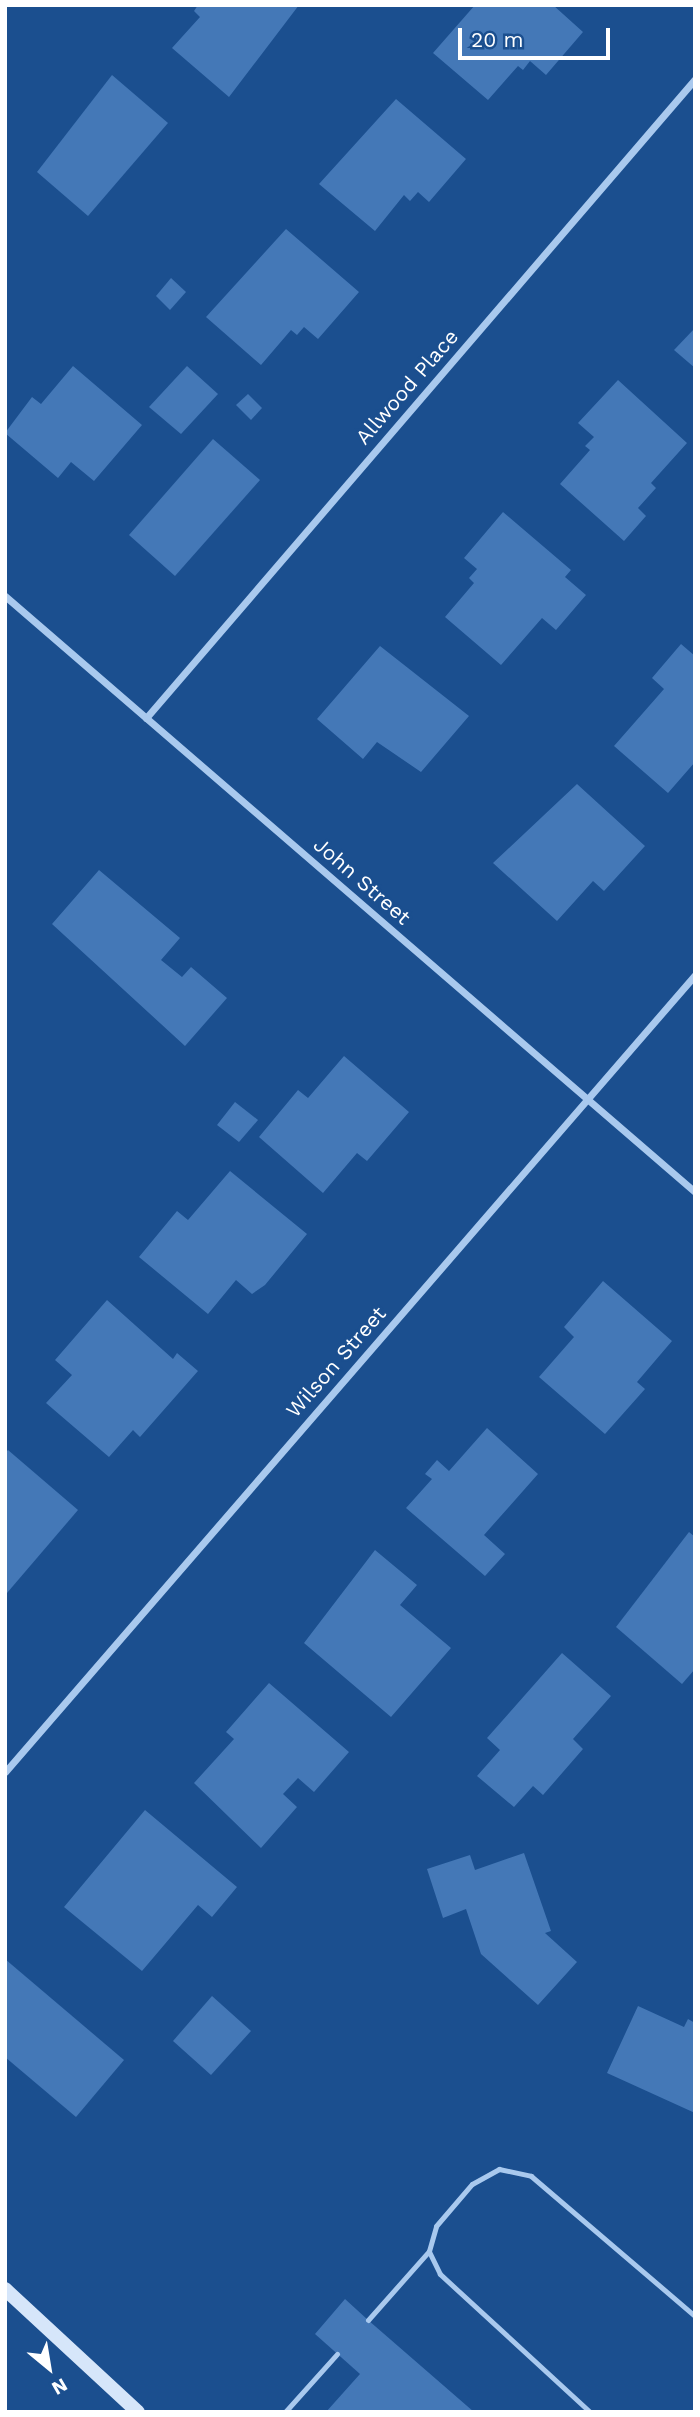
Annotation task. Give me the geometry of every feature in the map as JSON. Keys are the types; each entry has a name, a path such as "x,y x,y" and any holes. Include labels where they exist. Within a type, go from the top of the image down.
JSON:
{"main road":[{"path":"5,2289 138,2412"}],"street":[{"name":"Allwood Place","path":"146,718 695,79"},
{"name":"John Street","path":"5,596 695,1192"},
{"name":"Wilson Street","path":"5,1772 695,975"}],"lane":[{"path":"368,2320 429,2251 436,2226 472,2184 499,2169 531,2176 695,2316"},
{"path":"429,2251 440,2274 590,2412"},
{"path":"285,2412 337,2354"}],"building":[{"path":"198,5 299,5 229,97 172,48 200,17 194,11"},
{"path":"475,5 553,5 583,32 546,75 530,61 523,70 518,66 488,100 433,53"},
{"path":"112,75 168,123 88,216 37,172"},
{"path":"396,99 466,159 429,202 418,192 410,201 404,195 375,231 319,184"},
{"path":"286,229 359,292 318,339 304,327 297,335 291,330 261,365 206,317"},
{"path":"171,278 186,292 170,310 156,296"},
{"path":"695,328 695,368 674,350"},
{"path":"73,366 142,425 94,481 71,462 58,478 5,433 32,397 41,404"},
{"path":"187,366 218,394 181,434 149,407"},
{"path":"618,380 687,443 651,483 656,488 638,508 646,516 624,541 560,484 590,450 585,446 594,437 578,423"},
{"path":"248,394 262,408 251,420 236,405"},
{"path":"213,439 260,480 175,576 129,535"},
{"path":"503,512 571,570 565,577 586,595 556,630 542,618 501,665 445,617 474,583 469,578 477,569 464,558"},
{"path":"681,644 695,656 695,762 668,793 614,746 664,689 652,678"},
{"path":"380,646 469,716 421,772 377,742 363,759 317,719"},
{"path":"577,784 645,846 604,891 593,881 557,921 493,863"},
{"path":"99,870 180,938 161,960 182,977 191,967 227,998 185,1046 52,924"},
{"path":"344,1056 409,1112 367,1161 357,1153 323,1193 259,1137 298,1090 308,1098"},
{"path":"235,1102 258,1120 239,1142 217,1125"},
{"path":"230,1171 307,1234 265,1285 252,1294 236,1280 208,1314 139,1257 177,1211 188,1220"},
{"path":"603,1281 672,1341 637,1382 645,1389 605,1434 539,1377 574,1337 564,1327"},
{"path":"107,1300 173,1359 177,1353 198,1371 140,1437 133,1430 109,1457 46,1403 72,1375 55,1360"},
{"path":"487,1428 538,1474 484,1535 505,1554 485,1576 406,1508 432,1479 425,1474 437,1460 449,1471"},
{"path":"8,1450 78,1510 7,1593 5,1453"},
{"path":"689,1532 695,1537 695,1669 682,1684 616,1627"},
{"path":"375,1550 417,1585 400,1605 451,1648 391,1717 304,1643"},
{"path":"562,1653 611,1696 573,1739 583,1749 543,1795 533,1786 514,1807 477,1776 500,1750 487,1738"},
{"path":"269,1683 349,1752 314,1792 298,1778 283,1794 297,1807 261,1848 194,1783 234,1739 226,1732"},
{"path":"145,1810 237,1887 212,1917 198,1905 142,1971 64,1907"},
{"path":"524,1853 551,1931 545,1933 577,1962 538,2005 481,1954 466,1909 443,1918 427,1869 470,1855 475,1870"},
{"path":"5,1959 124,2060 76,2117 5,2057"},
{"path":"212,1996 251,2031 211,2075 173,2041"},
{"path":"638,2006 684,2027 688,2019 695,2023 695,2113 607,2073"},
{"path":"345,2299 474,2412 326,2412 360,2374 315,2334"}]}
